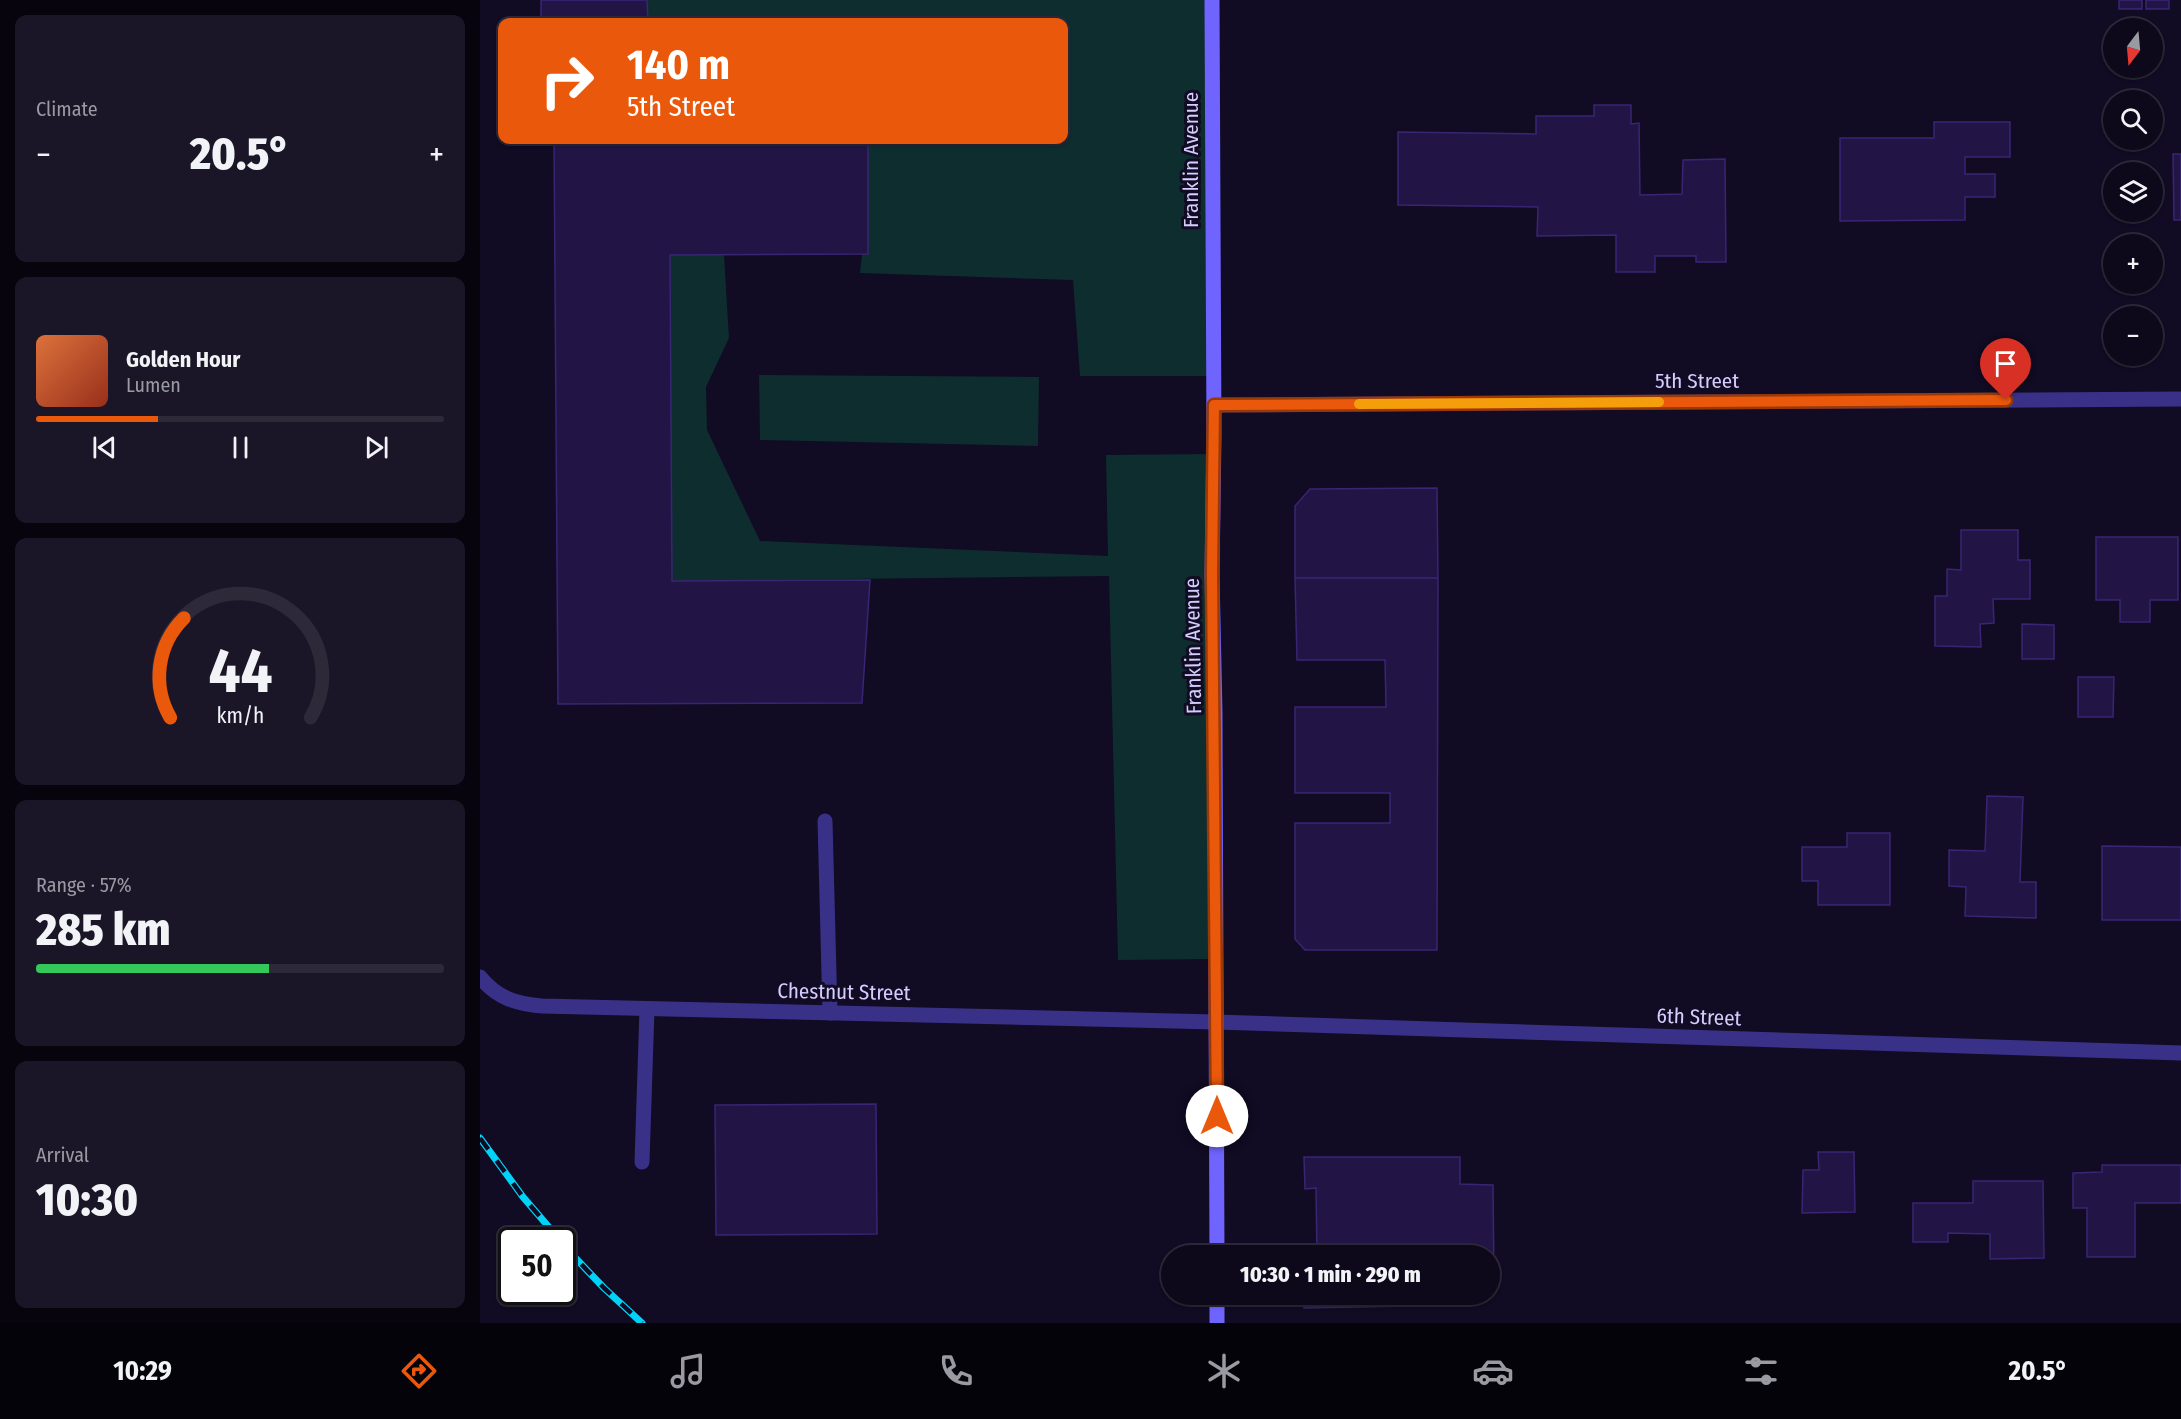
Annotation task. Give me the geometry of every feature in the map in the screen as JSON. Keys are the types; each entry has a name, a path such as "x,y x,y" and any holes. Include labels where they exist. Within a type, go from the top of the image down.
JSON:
{"main road":[{"name":"Franklin Avenue","path":"1212,0 1214,405 1212,575 1217,1245"},
{"path":"1217,1305 1217,1323"}],"street":[{"name":"5th Street","path":"1214,405 2181,399"},
{"path":"825,821 830,1013"},
{"name":"Chestnut Street","path":"480,977 501,996 525,1004 647,1009 1216,1022"},
{"path":"642,1162 647,1009"},
{"name":"6th Street","path":"1216,1022 2181,1053"}],"green space":[{"path":"646,0 1212,0 1213,376 1080,376 1073,280 860,273 862,255 859,144 1068,144 1068,18 646,18"},
{"path":"670,255 724,255 729,338 706,387 707,430 760,541 1108,556 1106,455 1213,454 1215,959 1118,960 1109,576 672,581"},
{"path":"759,375 1039,377 1038,446 760,440"}],"building":[{"path":"541,0 647,0 648,18 541,18"},
{"path":"2119,0 2142,0 2142,9 2119,9"},
{"path":"2146,0 2169,0 2169,9 2146,9"},
{"path":"1594,105 1631,105 1631,124 1639,123 1640,195 1682,194 1683,160 1725,159 1726,262 1696,262 1696,256 1655,256 1655,272 1616,272 1616,235 1537,236 1538,207 1398,205 1398,132 1536,134 1536,116 1594,116"},
{"path":"1934,122 2010,122 2010,157 1965,157 1965,174 1995,174 1995,197 1965,197 1965,220 1840,221 1840,138 1934,138"},
{"path":"554,144 868,144 868,254 670,255 672,581 870,580 862,703 558,704"},
{"path":"2173,154 2181,154 2181,220 2174,220"},
{"path":"1437,488 1438,578 1295,578 1295,506 1310,489"},
{"path":"1961,530 2018,530 2018,560 2030,560 2030,599 1993,599 1994,623 1980,624 1981,647 1935,646 1935,596 1947,596 1947,569 1961,570"},
{"path":"2096,537 2178,537 2178,600 2150,600 2150,622 2120,622 2120,600 2096,600"},
{"path":"1295,578 1438,578 1437,950 1305,950 1295,939 1295,823 1390,823 1390,793 1295,793 1295,707 1386,707 1385,660 1297,660"},
{"path":"2022,624 2054,625 2054,659 2022,659"},
{"path":"2078,677 2114,677 2113,717 2078,717"},
{"path":"1987,796 2023,797 2020,882 2036,882 2036,918 1965,916 1966,887 1949,886 1949,850 1985,851"},
{"path":"1847,833 1890,833 1890,905 1818,905 1818,881 1802,881 1802,847 1847,847"},
{"path":"2102,846 2181,847 2181,920 2102,920"},
{"path":"876,1104 877,1234 716,1235 715,1105"},
{"path":"1818,1152 1854,1152 1855,1212 1802,1213 1803,1170 1819,1170"},
{"path":"1304,1157 1460,1157 1460,1184 1493,1185 1494,1245 1317,1245 1316,1188 1305,1189"},
{"path":"2102,1165 2181,1165 2181,1203 2135,1203 2135,1257 2087,1257 2087,1208 2073,1208 2073,1173 2102,1172"},
{"path":"1973,1181 2043,1181 2044,1258 1990,1259 1990,1234 1948,1233 1948,1242 1913,1242 1913,1203 1973,1203"},
{"path":"1304,1305 1460,1305 1304,1308"}],"railway":[{"path":"480,1138 523,1197 549,1227"},
{"path":"576,1259 642,1323"}],"slow traffic":[{"path":"1359,404 1659,402"}],"route":[{"path":"1217,1116 1212,575 1214,405 2006,400"}]}
